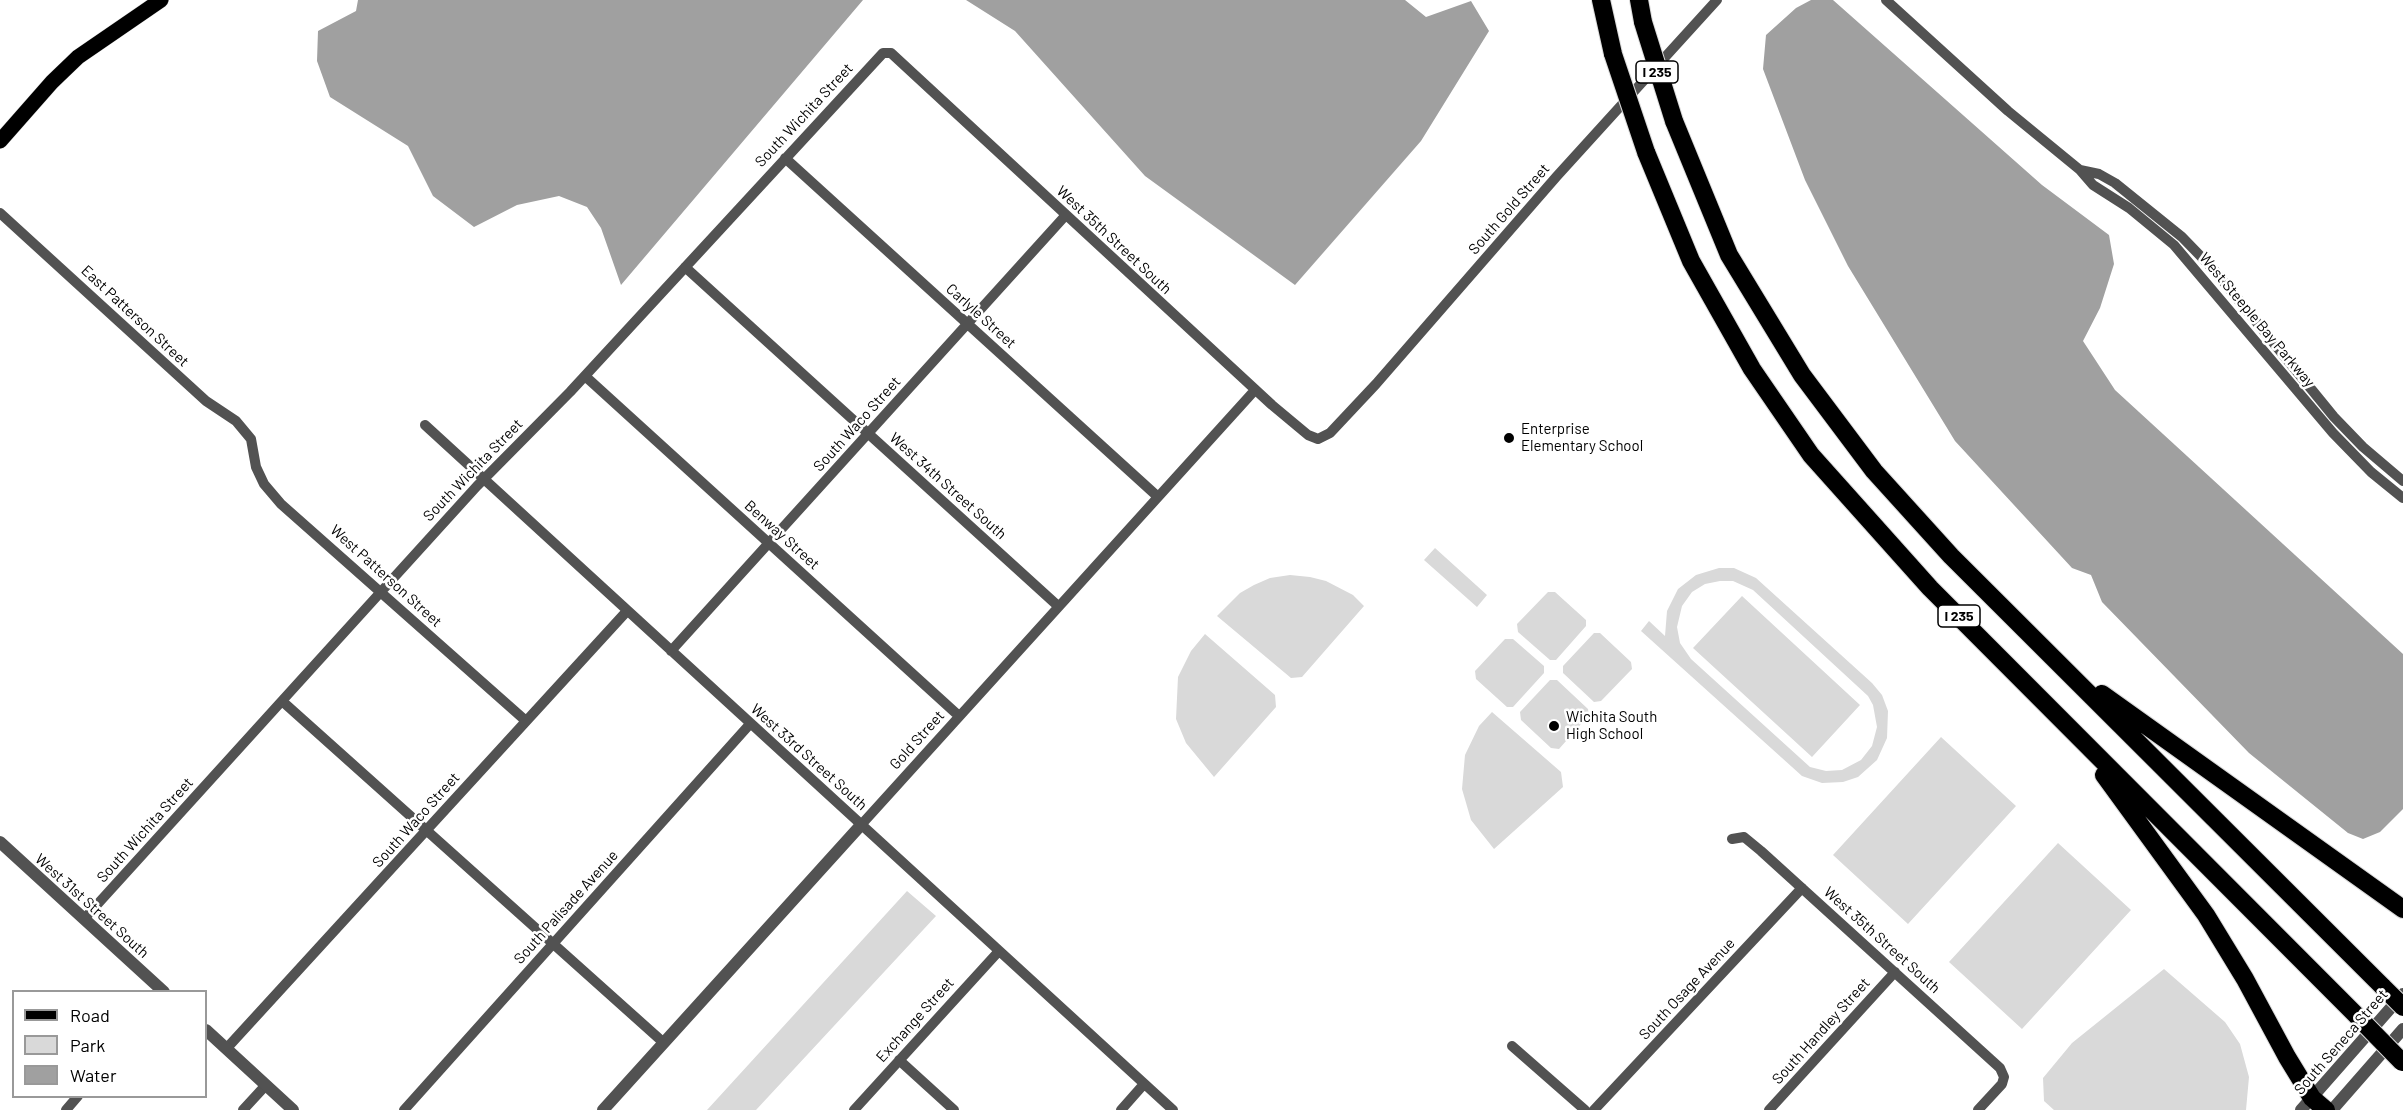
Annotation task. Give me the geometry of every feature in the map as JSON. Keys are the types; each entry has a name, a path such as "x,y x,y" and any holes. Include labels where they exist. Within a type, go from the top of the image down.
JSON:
{"highway":[{"name":"I 235","path":"1601,0 1613,54 1646,152 1691,261 1752,369 1811,454 1930,588 2403,1063"},
{"name":"I 235","path":"1639,0 1643,22 1674,121 1730,255 1802,375 1874,471 1951,556 2403,1007"},
{"path":"2059,663 2403,909"},
{"path":"2066,723 2206,915 2307,1104 2326,1110"}],"main road":[{"path":"0,141 52,82 78,57 161,0"}],"street":[{"name":"South Gold Street","path":"1323,438 1376,384 1557,176 1717,0"},
{"name":"West Steeple Bay Parkway","path":"1886,0 2008,111 2080,170 2093,185 2129,208 2174,245 2332,433 2371,472 2403,498"},
{"name":"West 35th Street South","path":"891,53 1255,390 1308,435 1323,438"},
{"name":"South Wichita Street","path":"84,919 484,479 585,376 878,57 891,53"},
{"name":"Carlyle Street","path":"785,158 1157,496"},
{"name":"West Steeple Bay Parkway","path":"2080,170 2099,174 2115,183 2182,237 2214,270 2334,417 2363,447 2403,481"},
{"name":"East Patterson Street","path":"0,213 186,384 213,407 236,422 251,439"},
{"name":"South Waco Street","path":"671,651 1065,216"},
{"name":"West 34th Street South","path":"685,267 1058,606"},
{"name":"Benway Street","path":"585,376 959,716"},
{"name":"Gold Street","path":"603,1110 1255,390"},
{"name":"West 33rd Street South","path":"425,425 1173,1110"},
{"name":"West Patterson Street","path":"251,439 258,474 271,494 526,721"},
{"name":"South Waco Street","path":"226,1049 627,611"},
{"path":"282,701 554,942 664,1043"},
{"name":"South Palisade Avenue","path":"404,1110 750,724"},
{"name":"West 35th Street South","path":"1732,839 1744,837 2000,1068 2004,1077 2002,1084 1978,1110"},
{"name":"West 31st Street South","path":"0,842 162,990"},
{"name":"South Osage Avenue","path":"1594,1110 1802,888"},
{"name":"Exchange Street","path":"854,1110 999,951"},
{"name":"South Handley Street","path":"1769,1110 1895,972"},
{"name":"South Seneca Street","path":"2307,1104 2403,994"},
{"path":"2332,1110 2403,1029"},
{"path":"207,1031 293,1110"},
{"path":"1512,1046 1585,1110"},
{"path":"899,1060 954,1110"},
{"path":"1121,1110 1144,1084"},
{"path":"243,1110 266,1085"},
{"path":"66,1110 76,1098"}],"green space":[{"path":"1435,548 1487,595 1477,607 1424,560"},
{"path":"1719,568 1734,568 1756,578 1872,683 1882,695 1888,711 1887,738 1877,760 1858,777 1843,782 1822,783 1802,776 1641,631 1649,621 1665,636 1667,611 1678,589 1696,575","holes":["1733,581 1753,590 1868,696 1873,705 1877,727 1872,746 1861,760 1842,770 1826,771 1810,767 1691,659 1680,643 1677,627 1682,606 1692,592 1705,584"]},
{"path":"1290,575 1326,581 1353,595 1364,606 1302,677 1291,678 1217,616 1240,593 1254,585 1270,578"},
{"path":"1548,592 1555,592 1586,620 1586,626 1556,660 1550,660 1518,632 1517,624"},
{"path":"1742,596 1860,705 1812,757 1693,648"},
{"path":"1594,633 1600,633 1631,662 1632,669 1601,701 1594,702 1563,673 1563,666"},
{"path":"1205,634 1275,695 1276,707 1214,777 1186,743 1176,719 1178,677 1191,651"},
{"path":"1505,639 1513,639 1544,666 1544,673 1513,707 1507,707 1476,679 1475,671"},
{"path":"1550,680 1557,680 1588,709 1589,715 1559,749 1551,748 1521,720 1520,712"},
{"path":"1492,712 1561,772 1563,787 1494,849 1471,820 1462,789 1465,755 1479,726"},
{"path":"1941,737 2016,806 1908,924 1833,855"},
{"path":"2058,843 2131,910 2022,1029 1949,962"},
{"path":"907,891 936,916 756,1110 707,1110"},
{"path":"2164,969 2225,1022 2240,1044 2249,1077 2246,1110 2054,1110 2044,1101 2043,1078 2072,1043"}],"water":[{"path":"358,0 863,0 621,285 601,228 587,207 559,196 517,205 474,227 433,196 408,146 330,97 317,61 318,31 356,11"},
{"path":"966,0 1405,0 1426,17 1471,1 1489,31 1421,141 1295,285 1145,176 1015,31"},
{"path":"1811,0 1833,0 2042,185 2109,235 2114,264 2100,308 2083,341 2115,390 2403,654 2403,809 2380,832 2363,839 2348,833 2249,753 2102,602 2091,575 2072,568 1955,441 1848,266 1805,180 1763,69 1766,35 1796,8"}],"place":[{"name":"Enterprise Elementary School","path":"1509,438"},
{"name":"Wichita South High School","path":"1554,726"}]}
